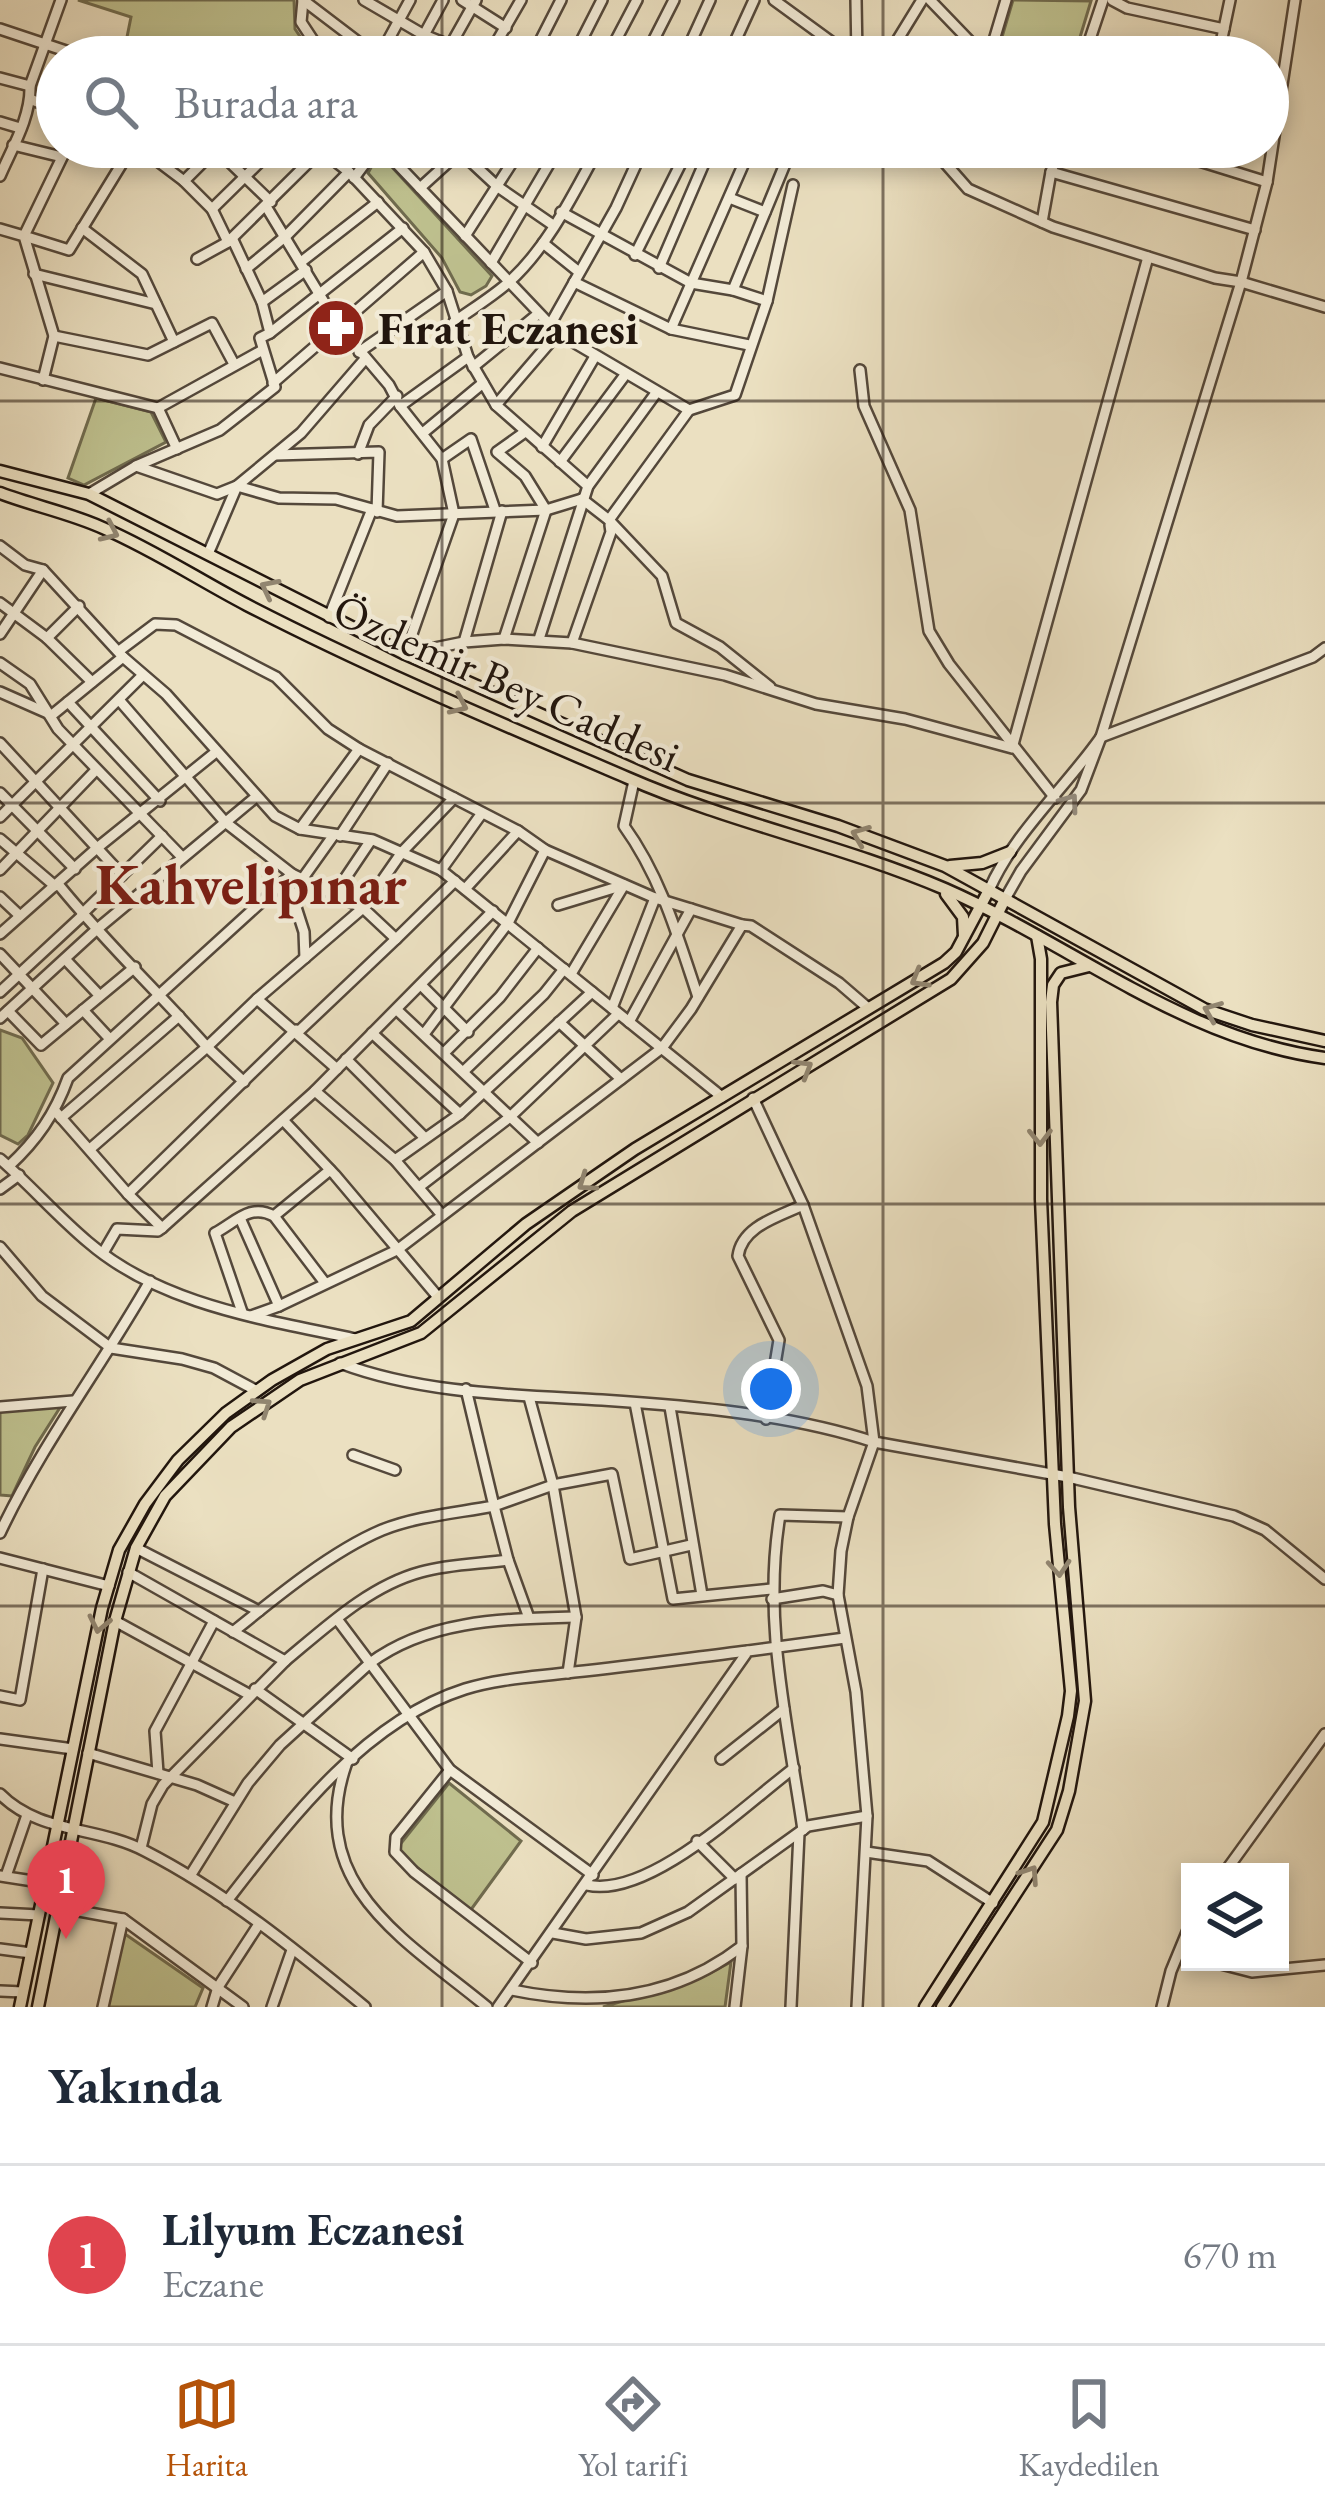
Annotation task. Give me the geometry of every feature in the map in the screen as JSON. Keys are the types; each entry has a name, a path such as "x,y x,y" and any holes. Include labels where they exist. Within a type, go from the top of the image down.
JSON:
{"main road":[{"path":"0,471 88,494 406,654 688,780 838,826 945,866 1204,1009 1325,1041"},
{"name":"Özdemir Bey Caddesi","path":"0,493 99,526 393,676 634,781 981,905 1179,1014 1238,1039 1325,1058"},
{"path":"945,866 982,863 1010,851"},
{"path":"940,887 963,916 964,938"},
{"path":"20,2007 119,1550 178,1460 257,1390 327,1348 411,1321 526,1224 635,1149 944,963 964,938 989,890"},
{"path":"38,2007 115,1621 136,1548 166,1496 231,1427 300,1380 421,1333 572,1211 951,980 982,943 1005,899"},
{"path":"926,2007 1043,1822 1071,1691 1054,1474 1041,1199 1041,959 1037,936"},
{"path":"942,2007 1048,1847 1065,1808 1086,1688 1068,1477 1051,1002 1053,985 1061,974 1089,966"}],"street":[{"path":"47,36 61,0"},
{"path":"303,0 301,22 308,36"},
{"path":"303,0 350,36"},
{"path":"364,0 424,35 443,0"},
{"path":"392,36 410,0"},
{"path":"501,36 520,0"},
{"path":"542,36 560,0"},
{"path":"584,36 602,0"},
{"path":"618,36 637,0"},
{"path":"656,36 674,0"},
{"path":"694,36 710,0"},
{"path":"738,36 754,0"},
{"path":"774,0 789,3 829,36"},
{"path":"855,36 856,0"},
{"path":"901,36 926,0 965,36"},
{"path":"1092,36 1107,0 1224,29"},
{"path":"1222,36 1230,0"},
{"path":"1289,39 1295,0"},
{"path":"454,36 470,2 506,28"},
{"path":"992,36 1001,2"},
{"path":"0,29 36,39"},
{"path":"0,176 30,99 36,66"},
{"path":"0,78 29,86"},
{"path":"30,99 36,101"},
{"path":"0,122 20,128"},
{"path":"13,145 36,148"},
{"path":"43,380 54,337 24,236 57,168"},
{"path":"0,229 69,250 122,168"},
{"path":"166,168 212,209 262,302 270,333"},
{"path":"184,181 196,168"},
{"path":"233,168 269,205 338,325 442,459 454,514 406,654"},
{"path":"212,209 255,168"},
{"path":"197,259 230,240 301,168"},
{"path":"343,168 424,252 447,291 470,362 496,405 588,486"},
{"path":"246,269 359,168"},
{"path":"400,168 554,329 594,358 688,410"},
{"path":"420,188 440,168"},
{"path":"479,168 498,187 553,225"},
{"path":"465,236 509,168"},
{"path":"491,262 548,168"},
{"path":"454,322 508,282 543,243 587,168"},
{"path":"496,405 554,329 634,168"},
{"path":"635,255 678,168"},
{"path":"659,268 702,168"},
{"path":"671,329 746,168"},
{"path":"733,290 783,168"},
{"path":"950,168 968,189 1042,222 1215,278 1241,281 1325,307"},
{"path":"1042,222 1052,168"},
{"path":"1233,168 1267,182"},
{"path":"1005,899 1081,790 1101,737 1241,281 1269,168"},
{"path":"1051,172 1255,230"},
{"path":"572,643 611,532 609,520 688,410 735,395 767,301 793,185"},
{"path":"731,199 765,212"},
{"path":"262,302 378,202"},
{"path":"561,212 692,283 767,301"},
{"path":"82,228 142,274 174,342"},
{"path":"88,494 136,466 220,430 263,399 275,387 260,338 403,228"},
{"path":"543,243 577,277 671,329 749,345"},
{"path":"273,383 424,252"},
{"path":"1012,748 1148,257"},
{"path":"34,274 156,304"},
{"path":"136,466 217,494 237,486 326,409 362,355 447,291"},
{"path":"358,454 369,425 398,401 470,362 538,314"},
{"path":"54,337 148,355 212,323 234,364"},
{"path":"0,368 158,408 261,351"},
{"path":"542,447 594,358"},
{"path":"860,370 864,406 910,510 929,631 1012,748 1055,798"},
{"path":"560,462 625,375"},
{"path":"424,432 484,382"},
{"path":"539,639 588,486 656,393"},
{"path":"158,408 177,449"},
{"path":"504,639 546,510 525,476 497,452 526,432"},
{"path":"442,459 471,439 499,511 464,642"},
{"path":"275,455 379,452 374,511 329,617"},
{"path":"237,486 280,497 336,499 397,516 546,510 582,500"},
{"path":"208,554 237,486"},
{"path":"582,500 609,520 662,576 676,623 720,647 774,690"},
{"path":"0,546 25,565 43,570 142,676 166,694 274,816 300,829 371,840 441,869 722,1097"},
{"path":"0,634 43,570"},
{"path":"0,603 47,638 92,682"},
{"path":"47,638 79,606"},
{"path":"52,715 154,624 176,625 276,677 328,729 359,749 518,831 544,850 660,899 752,926 838,983 868,1009"},
{"path":"406,654 504,639 572,643 725,675 816,704 968,733 1012,748"},
{"path":"989,890 1010,851 1101,737 1325,648"},
{"path":"0,663 30,684 58,729 182,857"},
{"path":"0,817 142,676"},
{"path":"0,692 52,715"},
{"path":"120,700 226,822 294,877 363,908 396,939"},
{"path":"68,702 160,801"},
{"path":"0,743 122,875"},
{"path":"300,829 359,749"},
{"path":"0,934 216,752"},
{"path":"58,1115 68,1078 336,836 388,763"},
{"path":"0,870 96,770"},
{"path":"634,781 624,826 642,850 698,997"},
{"path":"0,793 75,869"},
{"path":"135,967 41,1045 4,1015 96,930 256,797"},
{"path":"90,1149 363,908 402,852 454,798"},
{"path":"441,869 482,813"},
{"path":"128,1194 297,1031 518,831"},
{"path":"0,992 162,836"},
{"path":"0,839 56,885 244,1082"},
{"path":"336,892 371,840"},
{"path":"424,1034 508,923 544,850"},
{"path":"294,877 304,958"},
{"path":"559,905 624,885"},
{"path":"465,1070 567,972 624,885"},
{"path":"0,897 19,915"},
{"path":"418,1187 510,1117 615,1011 660,899"},
{"path":"629,1022 691,909"},
{"path":"103,1253 117,1229 162,1228 337,1070 493,911"},
{"path":"246,1314 279,1306 397,1250 662,1048 742,926"},
{"path":"445,1052 468,1032 538,948"},
{"path":"0,954 66,1024"},
{"path":"65,959 99,995"},
{"path":"421,985 468,1032"},
{"path":"395,1160 460,1114 592,992"},
{"path":"257,999 337,1070"},
{"path":"83,1010 110,1038"},
{"path":"397,1010 538,1143"},
{"path":"179,1016 58,1115 34,1143 4,1162 103,1253 150,1281 212,1306 356,1339"},
{"path":"560,1022 621,1079"},
{"path":"372,1033 460,1114"},
{"path":"346,1059 424,1137"},
{"path":"315,1091 395,1160 442,1216"},
{"path":"753,1098 803,1205 867,1386 874,1442 848,1517 838,1595 856,1692 867,1816 857,2007"},
{"path":"58,1115 162,1228"},
{"path":"283,1120 438,1298"},
{"path":"274,1216 330,1170"},
{"path":"0,1189 19,1175"},
{"path":"766,1419 778,1340 738,1248 748,1232 803,1205"},
{"path":"246,1314 215,1233 249,1211 264,1210 274,1216 325,1283"},
{"path":"240,1218 279,1306"},
{"path":"0,1246 42,1296 111,1348 198,1363 257,1390"},
{"path":"0,1533 31,1468 150,1281"},
{"path":"340,1363 382,1376 466,1389 766,1419 1068,1477 1234,1516 1265,1531 1325,1580"},
{"path":"466,1389 508,1560 529,1618"},
{"path":"530,1397 553,1485 576,1617 568,1673"},
{"path":"0,1407 73,1401"},
{"path":"635,1403 673,1599 838,1595"},
{"path":"670,1407 702,1595"},
{"path":"353,1455 395,1470"},
{"path":"233,1632 382,1530 494,1506 553,1485 612,1474 630,1559 691,1545"},
{"path":"790,2007 801,1831 771,1594 780,1515 848,1517"},
{"path":"136,1548 259,1611"},
{"path":"0,1558 109,1586"},
{"path":"141,1848 152,1804 170,1777 284,1661 337,1618 422,1571 508,1560"},
{"path":"0,1696 20,1700 43,1570"},
{"path":"128,1572 284,1661"},
{"path":"190,1876 236,1802 280,1745 394,1646 458,1626 576,1617"},
{"path":"337,1618 450,1770 590,1880 623,1884 655,1870 794,1768"},
{"path":"115,1621 305,1722 350,1761"},
{"path":"158,1773 155,1731 214,1621"},
{"path":"227,1901 315,1792 410,1714 462,1690 845,1638"},
{"path":"498,2007 748,1651"},
{"path":"721,1759 784,1709"},
{"path":"1232,1863 1325,1734"},
{"path":"0,1739 73,1749"},
{"path":"88,1753 236,1802"},
{"path":"350,1761 338,1790 336,1829 357,1889 379,1917 487,2007"},
{"path":"450,1770 395,1837 395,1852 532,1963"},
{"path":"0,1794 22,1812"},
{"path":"0,1808 141,1848 227,1901 365,2007"},
{"path":"22,1812 3,1876 46,1883"},
{"path":"553,1933 586,1939 641,1933 688,1912 801,1831 867,1816"},
{"path":"697,1841 738,1877 742,1946 735,2007"},
{"path":"866,1852 928,1861 993,1903"},
{"path":"57,1906 123,1919 243,2007"},
{"path":"0,1912 39,1915"},
{"path":"103,2007 123,1919"},
{"path":"212,2007 218,1987 259,1924"},
{"path":"512,1990 588,2004 683,1980 742,1946"},
{"path":"0,1949 31,1953"},
{"path":"272,2007 292,1950"},
{"path":"1162,2007 1181,1960"},
{"path":"1289,1968 1325,1965"},
{"path":"0,1990 23,1992"}],"green space":[{"path":"78,0 294,0 300,36 127,36 131,17"},
{"path":"1013,0 1091,1 1080,36 1002,36"},
{"path":"371,168 393,168 492,276 486,286 471,295 460,292 442,258 368,173"},
{"path":"96,398 151,412 166,442 84,485 68,478"},
{"path":"0,1030 22,1038 53,1083 28,1135 18,1144 0,1135"},
{"path":"61,1406 12,1496 0,1495 0,1411"},
{"path":"449,1783 521,1841 470,1911 398,1847"},
{"path":"125,1934 203,1988 195,2007 104,2007"},
{"path":"731,1962 725,2007 603,2007 700,1978"}],"place":[{"name":"Fırat Eczanesi","path":"336,328"},
{"name":"Lilyum Eczanesi","path":"66,1939"}],"district":[{"name":"Kahvelipınar","path":"251,884"}]}
